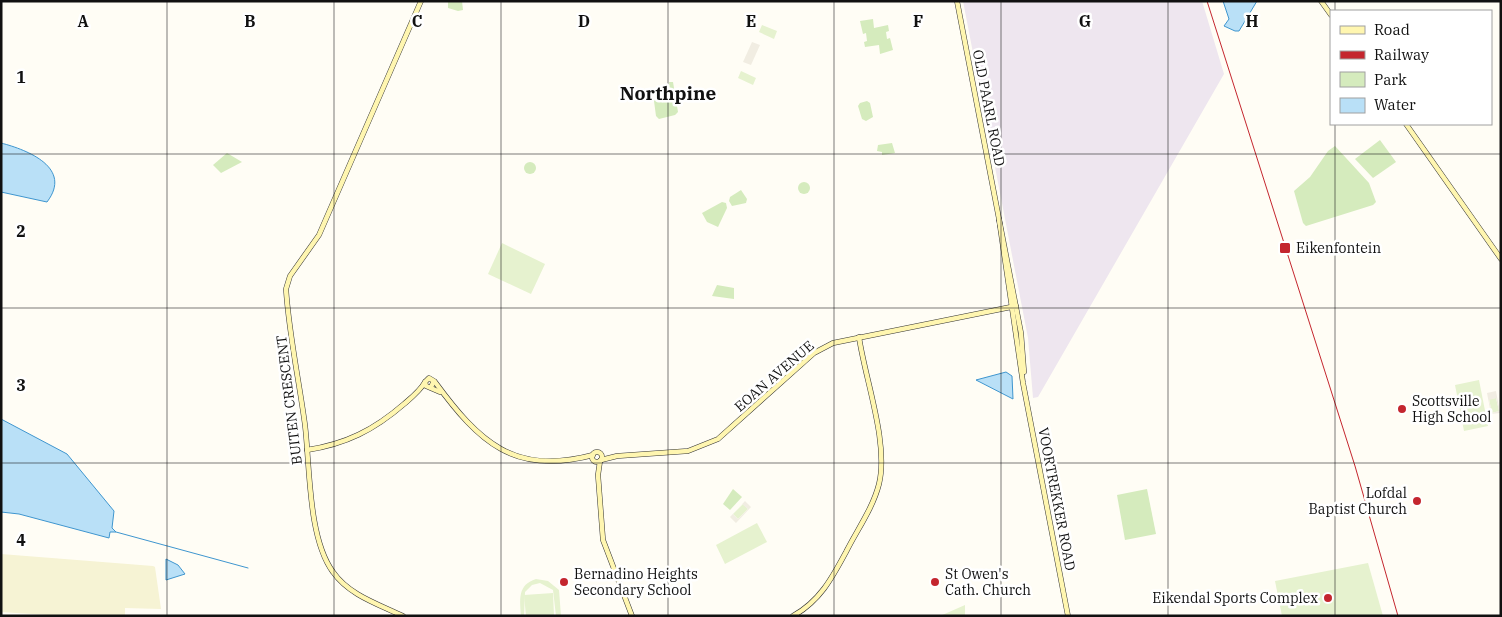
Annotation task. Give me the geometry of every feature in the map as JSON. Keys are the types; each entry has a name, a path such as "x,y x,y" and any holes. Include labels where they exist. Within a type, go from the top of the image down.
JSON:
{"street":[{"name":"BUITEN CRESCENT","path":"403,616 351,590 340,581 327,563 318,536 286,284 319,235 421,1"},
{"name":"OLD PAARL ROAD","path":"957,1 1014,307"},
{"path":"1321,1 1330,14"},
{"path":"1407,125 1501,259"},
{"name":"EOAN AVENUE","path":"601,459 617,456 681,452 706,445 732,429 814,353 833,343 1014,307"},
{"name":"VOORTREKKER ROAD","path":"1014,307 1022,344 1024,386 1068,616"},
{"path":"793,616 814,602 828,584 872,503 878,484 881,466 880,446 859,337"},
{"path":"416,394 425,382 431,378 482,436 508,454 536,461 601,459"},
{"path":"425,382 444,395"},
{"path":"307,450 340,443 360,436 380,424 416,394 430,387 434,382"},
{"path":"598,475 601,459 597,452 593,459 598,475 603,540 632,616"}],"shaded area":[{"path":"963,1 1202,1 1224,74 1038,397 1033,398 1028,338"},
{"path":"752,42 760,45 751,65 743,62"},
{"path":"1496,391 1500,413 1491,414 1487,393","holes":["1496,398 1499,411 1492,413 1489,400"]},
{"path":"745,501 751,507 736,523 730,517 737,509 733,514 738,519 748,509 742,504"},
{"path":"1,554 153,566 155,567 161,609 125,608 125,616 63,616 1,612"}],"green space":[{"path":"448,1 462,1 463,10 458,11 448,8"},
{"path":"873,19 874,28 888,25 887,39 890,38 893,50 880,54 879,45 865,47 864,42 867,41 866,33 863,34 860,21"},
{"path":"762,25 777,31 774,39 759,32"},
{"path":"741,71 756,78 753,85 738,78"},
{"path":"669,82 673,82 678,112 675,115 659,119 656,116 654,101 662,91 670,92"},
{"path":"867,101 870,103 873,117 866,121 862,119 858,106 860,103"},
{"path":"1380,140 1396,162 1373,178 1355,159"},
{"path":"892,143 895,153 882,155 882,152 877,151 878,145"},
{"path":"1335,146 1369,183 1376,202 1373,205 1306,226 1303,223 1294,191 1310,177 1328,151"},
{"path":"227,153 242,162 221,173 213,165"},
{"path":"528,162 532,162 536,168 532,174 528,174 524,170 524,166"},
{"path":"806,182 809,183 809,193 802,194 799,193 798,186 799,183"},
{"path":"741,190 747,199 746,203 732,206 729,201 730,197"},
{"path":"722,202 726,203 727,208 718,227 707,222 702,213"},
{"path":"502,243 545,264 531,294 488,274"},
{"path":"717,285 734,288 734,299 712,296"},
{"path":"1479,380 1488,426 1464,431 1455,385"},
{"path":"1496,398 1499,411 1492,413 1489,399"},
{"path":"733,489 742,497 730,510 723,504"},
{"path":"1147,489 1156,534 1125,540 1117,495"},
{"path":"743,504 748,509 738,519 733,514"},
{"path":"757,523 767,542 725,564 716,545"},
{"name":"Eikendal Sports Complex","path":"1368,563 1383,616 1282,616 1275,581"},
{"path":"536,579 548,581 559,590 561,616 556,616 553,590 540,583 532,585 525,592 524,616 521,616 520,599 523,589"},
{"path":"553,593 554,616 526,616 524,595"},
{"path":"965,605 965,616 940,616"}],"water":[{"path":"1223,1 1257,1 1239,31 1224,26 1229,19"},
{"path":"1,143 23,150 44,162 51,170 55,179 54,190 47,202 1,192"},
{"path":"1006,372 1012,376 1013,399 976,380"},
{"path":"1,419 67,454 114,511 112,528 116,532 110,532 109,538 19,514 1,512"},
{"path":"166,559 178,565 185,574 166,580"}],"waterway":[{"path":"116,532 248,568"}],"railway":[{"path":"1207,1 1355,466 1398,616"}],"place":[{"name":"Eikenfontein","path":"1285,248"},
{"name":"Scottsville High School","path":"1402,409"},
{"name":"Lofdal Baptist Church","path":"1417,501"},
{"name":"Bernadino Heights Secondary School","path":"564,582"},
{"name":"St Owen's Cath. Church","path":"935,582"},
{"name":"Eikendal Sports Complex","path":"1328,598"}],"district":[{"name":"Northpine","path":"668,93"}]}
